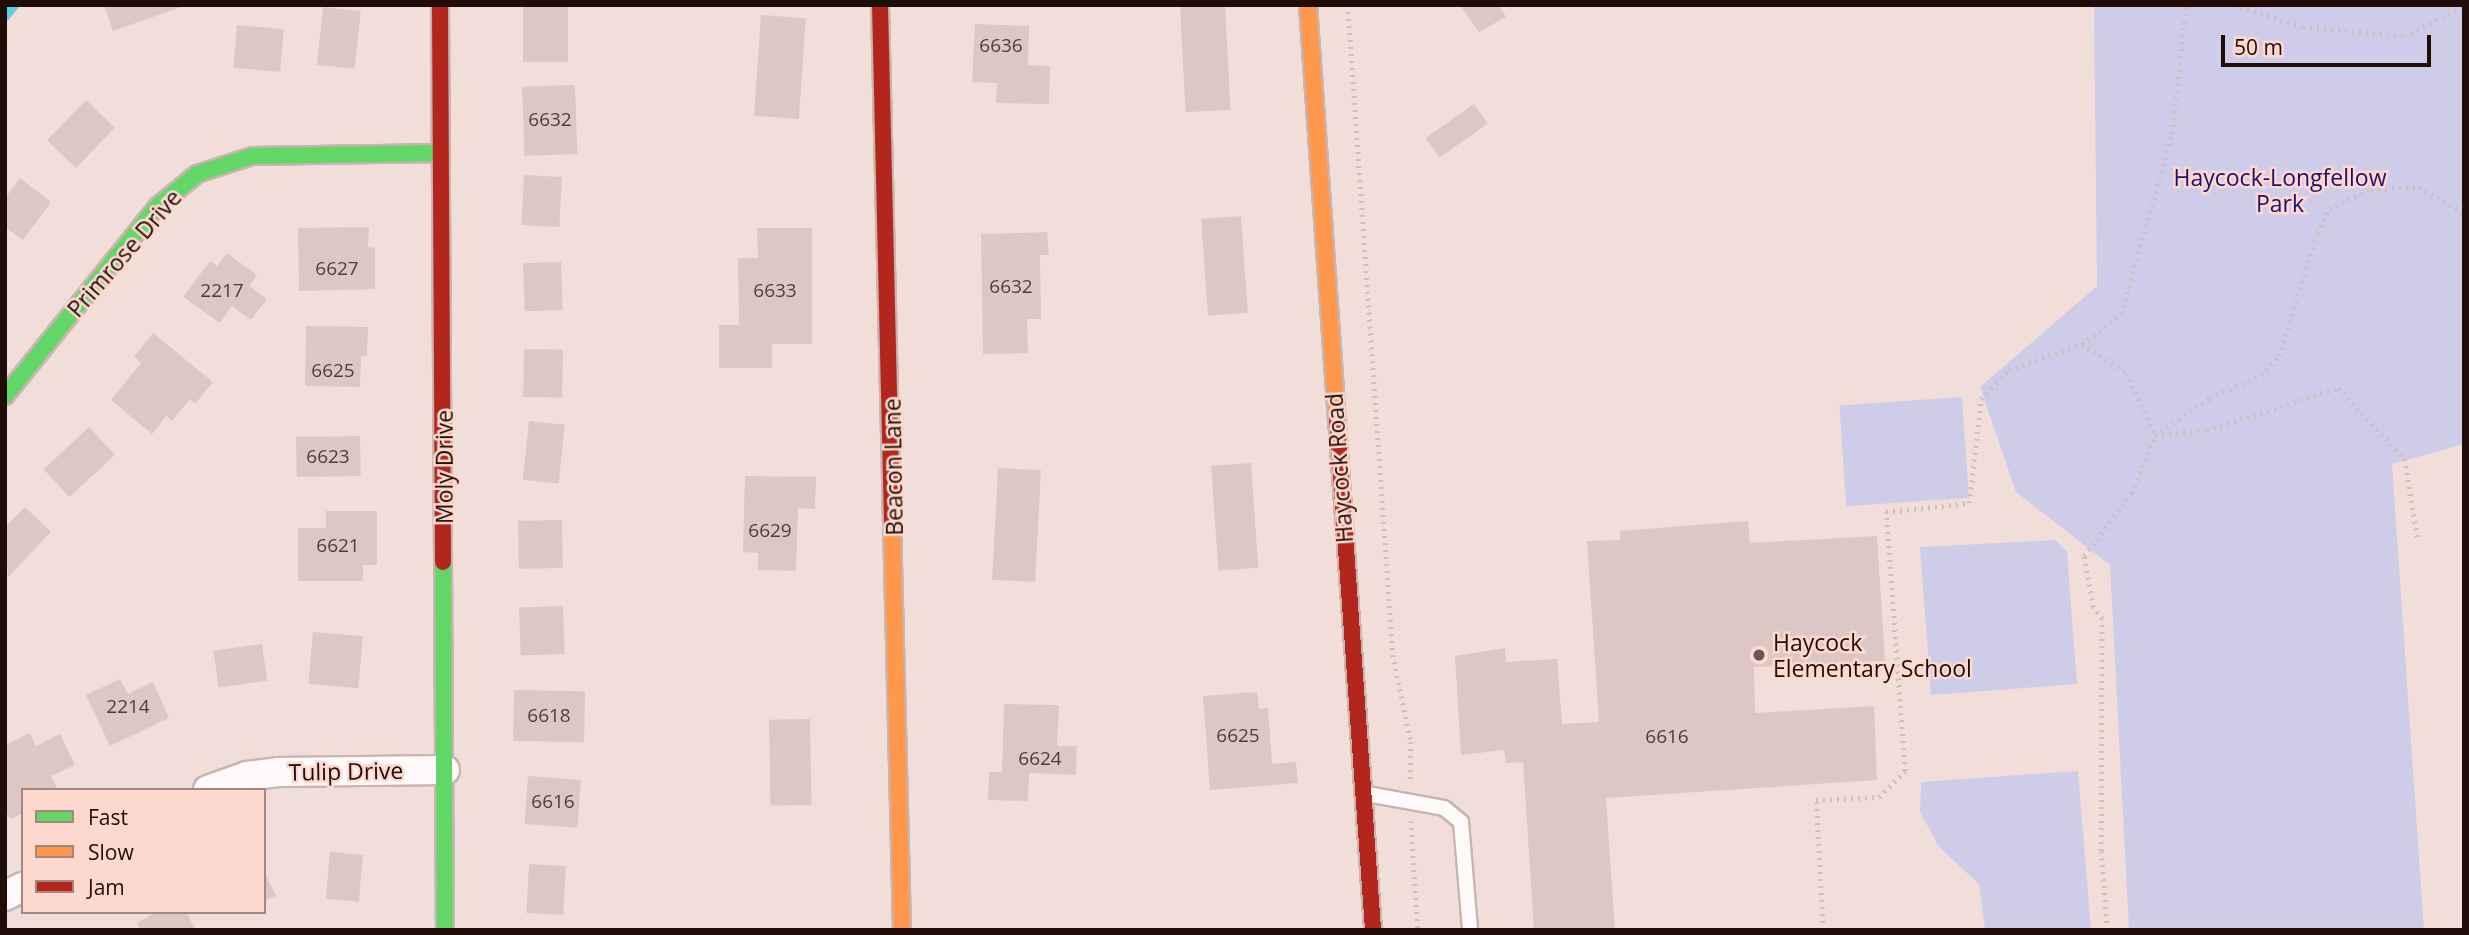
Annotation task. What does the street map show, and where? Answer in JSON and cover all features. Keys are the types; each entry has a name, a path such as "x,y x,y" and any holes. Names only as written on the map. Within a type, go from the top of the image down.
{"street":[{"name":"Moly Drive","path":"440,5 445,930"},
{"name":"Beacon Lane","path":"880,5 902,930"},
{"name":"Haycock Road","path":"1308,5 1373,930"},
{"name":"Primrose Drive","path":"5,396 158,206 197,174 252,156 441,153"},
{"name":"Tulip Drive","path":"214,788 247,776 278,772 445,771"},
{"path":"5,896 21,888"}],"lane":[{"path":"1364,794 1444,808 1461,822 1471,930"}],"path":[{"path":"1348,5 1392,655 1411,742 1411,803 1418,930"},
{"path":"1824,930 1816,800 1879,797 1905,771 1886,512 1969,503 1981,399 2009,370 2082,344 2121,314 2149,226 2172,134 2186,5"},
{"path":"2234,5 2303,27 2404,36 2464,6"},
{"path":"2107,930 2101,851 2102,619 2093,607 2084,556 2132,493 2155,435 2210,398 2261,375 2279,356 2317,233 2329,209 2371,190 2418,187 2464,213"},
{"path":"2082,344 2127,373 2155,435"},
{"path":"2155,435 2207,430 2338,388 2405,459 2418,541"}],"green space":[{"name":"Haycock-Longfellow Park","path":"2094,5 2464,5 2464,444 2392,464 2424,930 2129,930 2110,565 2016,492 1980,387 2097,286"},
{"path":"1962,397 1969,498 1846,506 1839,406"},
{"path":"2056,540 2067,552 2077,684 1931,695 1920,547"},
{"path":"2078,771 2091,930 1985,930 1979,884 1939,847 1920,812 1921,782"}],"building":[{"path":"104,5 184,5 184,6 113,31"},
{"path":"523,5 568,5 568,62 523,62"},
{"path":"1225,5 1230,110 1186,112 1180,7"},
{"path":"1460,5 1499,5 1506,17 1479,32"},
{"path":"323,7 361,11 355,69 317,65"},
{"path":"761,15 806,18 799,119 754,116"},
{"path":"975,24 1029,26 1028,65 1050,66 1049,104 996,103 997,83 972,82"},
{"path":"237,25 284,29 280,72 233,68"},
{"path":"575,85 577,154 524,156 522,87"},
{"path":"86,100 115,128 76,168 47,140"},
{"path":"1474,104 1488,124 1439,158 1426,138"},
{"path":"524,175 562,177 559,227 521,225"},
{"path":"20,178 51,202 23,240 5,227 5,198"},
{"path":"1241,216 1248,313 1208,316 1201,219"},
{"path":"369,227 368,247 375,248 375,289 299,291 298,228"},
{"path":"757,228 812,228 812,344 772,344 772,368 719,368 719,325 739,325 738,258 758,258"},
{"path":"1047,232 1049,255 1040,255 1041,319 1027,319 1028,353 983,354 981,234"},
{"path":"227,253 257,275 249,286 267,299 251,320 232,306 220,323 183,297 210,261 217,266"},
{"path":"561,262 563,310 525,311 523,263"},
{"path":"306,326 368,327 367,356 361,356 360,387 305,386"},
{"path":"153,333 213,382 195,404 190,399 172,421 166,416 152,434 111,400 141,363 134,357"},
{"path":"524,349 563,350 562,398 523,397"},
{"path":"529,421 565,425 559,483 523,480"},
{"path":"89,427 115,455 70,497 44,469"},
{"path":"360,436 361,476 297,477 296,437"},
{"path":"1251,463 1258,568 1218,571 1211,466"},
{"path":"998,468 1041,470 1035,582 992,580"},
{"path":"745,476 816,477 815,509 798,508 796,571 758,570 758,553 743,552"},
{"path":"25,507 51,532 8,577 5,527"},
{"path":"326,511 377,511 377,565 363,565 363,581 298,581 298,528 326,528"},
{"path":"562,520 563,568 519,569 518,521"},
{"path":"1748,521 1750,543 1877,536 1885,661 1754,667 1755,713 1874,706 1877,780 1606,798 1615,930 1534,930 1523,762 1506,763 1504,750 1461,755 1455,656 1505,648 1506,662 1557,659 1562,724 1599,722 1587,541 1620,540 1620,531"},
{"path":"563,606 565,654 521,656 519,608"},
{"path":"313,632 363,636 358,688 308,684"},
{"path":"262,644 267,681 219,687 213,651"},
{"path":"120,679 128,694 153,682 169,718 110,746 86,695"},
{"path":"514,690 585,691 584,742 513,741"},
{"path":"1257,692 1259,709 1268,708 1272,764 1296,762 1298,783 1210,790 1203,696"},
{"path":"1004,704 1059,705 1057,746 1077,746 1076,775 1029,773 1028,801 988,800 989,772 1002,772"},
{"path":"810,719 812,805 771,806 769,720"},
{"path":"30,733 36,746 60,734 75,765 51,776 57,788 21,788 21,814 10,819 5,809 5,745"},
{"path":"528,776 581,780 578,828 525,824"},
{"path":"330,852 363,855 359,902 326,899"},
{"path":"529,864 566,866 563,915 526,913"},
{"path":"266,875 276,896 266,900"},
{"path":"153,914 187,914 196,930 141,930 137,923"}],"waterway":[{"path":"5,16 14,5"}],"traffic: fast":[{"path":"5,396 158,206 197,174 252,156 441,153"},
{"path":"443,562 445,930"}],"traffic: slow":[{"path":"1308,5 1337,421"},
{"path":"892,521 902,930"}],"traffic: jam":[{"path":"440,5 443,562"},
{"path":"880,5 892,521"},
{"path":"1337,421 1373,930"}],"place":[{"name":"Haycock Elementary School","path":"1759,655"}]}
